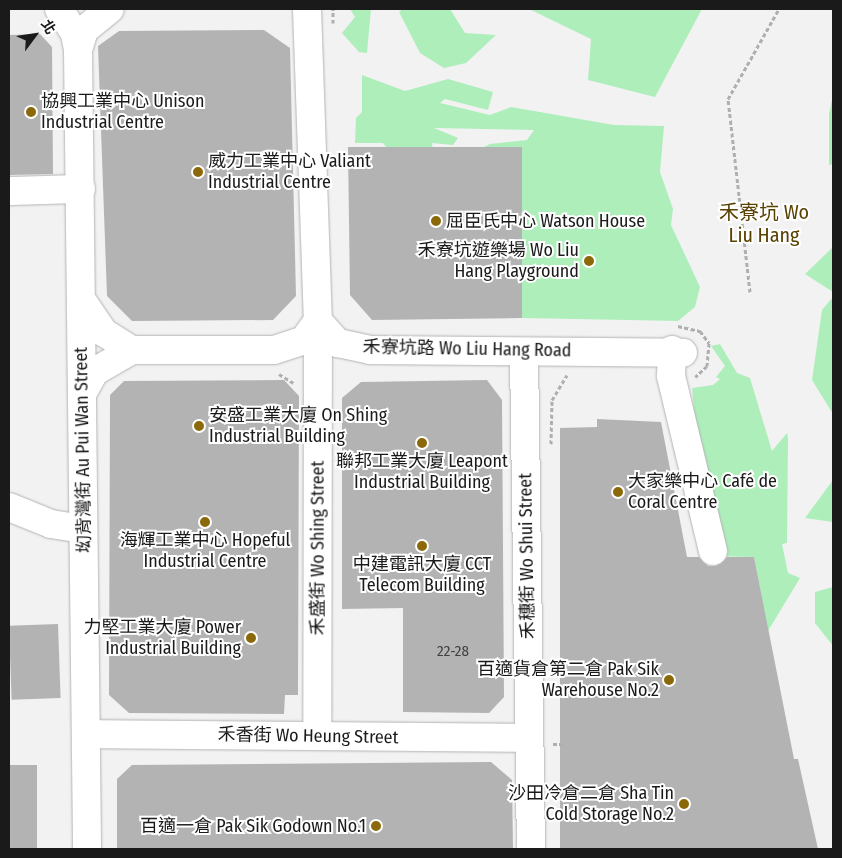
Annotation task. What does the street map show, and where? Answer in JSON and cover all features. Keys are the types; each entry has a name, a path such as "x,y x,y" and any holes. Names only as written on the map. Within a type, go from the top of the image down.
{"street":[{"path":"59,9 75,34 78,50"},
{"path":"78,50 84,30 110,9"},
{"name":"禾盛街 Wo Shing Street","path":"313,16 318,321 317,736"},
{"name":"㘭背灣街 Au Pui Wan Street","path":"78,50 87,849"},
{"path":"9,191 81,189"},
{"path":"81,299 103,332 132,350"},
{"path":"82,394 94,372 132,350 274,350 304,340 318,321"},
{"name":"禾寮坑路 Wo Liu Hang Road","path":"318,321 338,343 363,349 674,352"},
{"name":"禾穗街 Wo Shui Street","path":"524,352 545,742 531,849"},
{"path":"674,352 713,551"},
{"path":"9,507 51,524 83,529"},
{"name":"禾香街 Wo Heung Street","path":"86,734 317,736 545,742"}],"path":[{"path":"313,16 334,9"},
{"path":"750,292 728,99 779,9"},
{"path":"686,326 700,331 711,351 707,366 697,376 674,352 686,326"},
{"path":"272,373 284,375 299,391"},
{"path":"551,449 552,400 557,385 572,373"},
{"path":"545,742 565,744"}],"green space":[{"path":"350,9 371,9 367,53 359,52 342,33 355,17"},
{"path":"403,9 450,9 465,33 496,35 466,63 444,68 420,53 399,12"},
{"path":"529,9 702,9 655,97 588,80 591,39"},
{"name":"禾寮坑遊樂場 Wo Liu Hang Playground","path":"362,75 405,91 448,79 493,92 488,110 445,99 440,103 490,115 511,107 614,125 664,126 660,172 673,209 671,225 700,287 695,307 678,321 522,318 522,170 474,152 490,144 527,140 534,130 434,128 458,138 453,145 432,143 434,163 400,165 383,143 355,143 356,118 362,112"},
{"path":"833,95 833,164 829,165 829,114"},
{"path":"833,247 833,292 805,274"},
{"path":"833,297 833,414 812,380 822,310"},
{"path":"720,344 737,373 750,378 772,451 787,433 788,438 787,543 782,544 788,573 800,578 768,631 754,557 708,556 692,388 713,385 720,379 716,377 725,366 711,346"},
{"path":"833,480 833,522 805,518"},
{"path":"833,587 833,646 815,623 815,592"}],"building":[{"name":"威力工業中心 Valiant Industrial Centre","path":"264,30 290,48 296,296 273,320 132,321 107,296 98,46 119,31"},
{"name":"協興工業中心 Unison Industrial Centre","path":"40,34 52,47 53,174 9,175 9,35"},
{"name":"屈臣氏中心 Watson House","path":"348,147 522,147 522,318 372,320 350,295"},
{"path":"284,380 299,396 298,695 285,695 284,714 129,713 109,695 110,395 124,381"},
{"path":"487,380 502,400 504,697 489,713 403,712 403,608 342,609 342,398 361,382"},
{"path":"597,419 661,422 687,557 699,557 708,566 716,566 727,557 754,557 794,759 798,759 818,849 560,849 560,428 597,427"},
{"path":"58,624 61,698 12,700 9,626"},
{"path":"491,762 512,780 513,849 117,849 117,779 132,765"},
{"path":"9,765 37,765 37,849 9,849"}],"place":[{"name":"協興工業中心 Unison Industrial Centre","path":"31,112"},
{"name":"威力工業中心 Valiant Industrial Centre","path":"198,172"},
{"name":"屈臣氏中心 Watson House","path":"436,221"},
{"name":"禾寮坑遊樂場 Wo Liu Hang Playground","path":"589,261"},
{"name":"安盛工業大廈 On Shing Industrial Building","path":"199,426"},
{"name":"聯邦工業大廈 Leapont Industrial Building","path":"422,443"},
{"name":"大家樂中心 Café de Coral Centre","path":"618,492"},
{"name":"海輝工業中心 Hopeful Industrial Centre","path":"205,522"},
{"name":"中建電訊大廈 CCT Telecom Building","path":"422,546"},
{"name":"力堅工業大廈 Power Industrial Building","path":"251,638"},
{"name":"百適貨倉第二倉 Pak Sik Warehouse No.2","path":"669,680"},
{"name":"沙田冷倉二倉 Sha Tin Cold Storage No.2","path":"684,804"},
{"name":"百適一倉 Pak Sik Godown No.1","path":"376,826"}],"district":[{"name":"禾寮坑 Wo Liu Hang","path":"764,224"}]}
